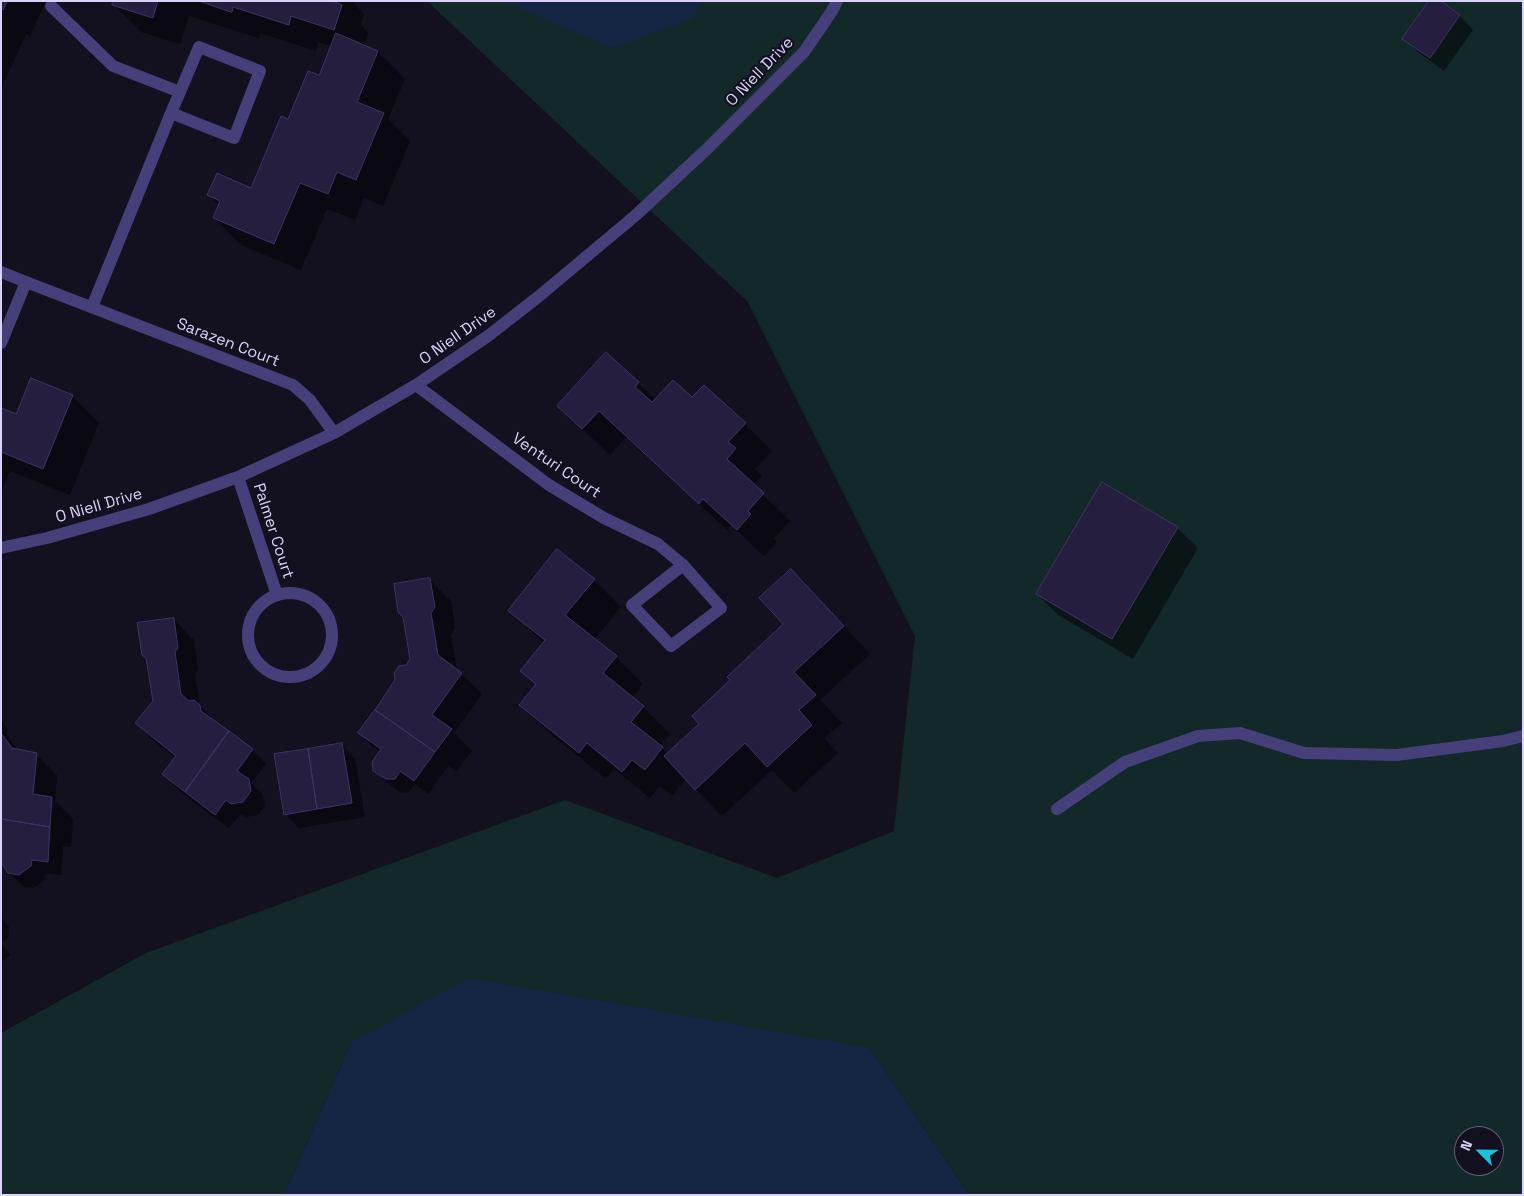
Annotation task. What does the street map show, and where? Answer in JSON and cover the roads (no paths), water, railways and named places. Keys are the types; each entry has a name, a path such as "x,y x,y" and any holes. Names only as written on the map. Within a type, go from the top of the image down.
{"street":[{"name":"O Niell Drive","path":"1,548 47,538 149,510 238,477 334,432 416,385 488,336 538,297 650,202 707,149 804,52 832,11 836,1"},
{"path":"51,6 112,66 180,92"},
{"path":"92,307 198,46 260,71 234,138 171,113"},
{"name":"Sarazen Court","path":"1,272 294,386 310,400 334,432"},
{"path":"1,343 26,282"},
{"name":"Venturi Court","path":"416,385 549,485 604,518 658,544 683,565 721,608 671,646 632,605 683,565"},
{"name":"Palmer Court","path":"238,477 277,595"},
{"name":"Palmer Court","path":"294,593 308,596 328,616 332,629 330,650 323,662 313,672 292,678 272,674 260,666 251,654 247,641 250,620 262,603 277,595 294,593"},
{"path":"1057,809 1126,762 1198,736 1240,733 1304,753 1397,755 1503,741 1523,736"}],"water":[{"path":"503,1 701,1 693,18 613,48"},
{"path":"469,978 870,1048 969,1195 284,1195 351,1043"}]}
